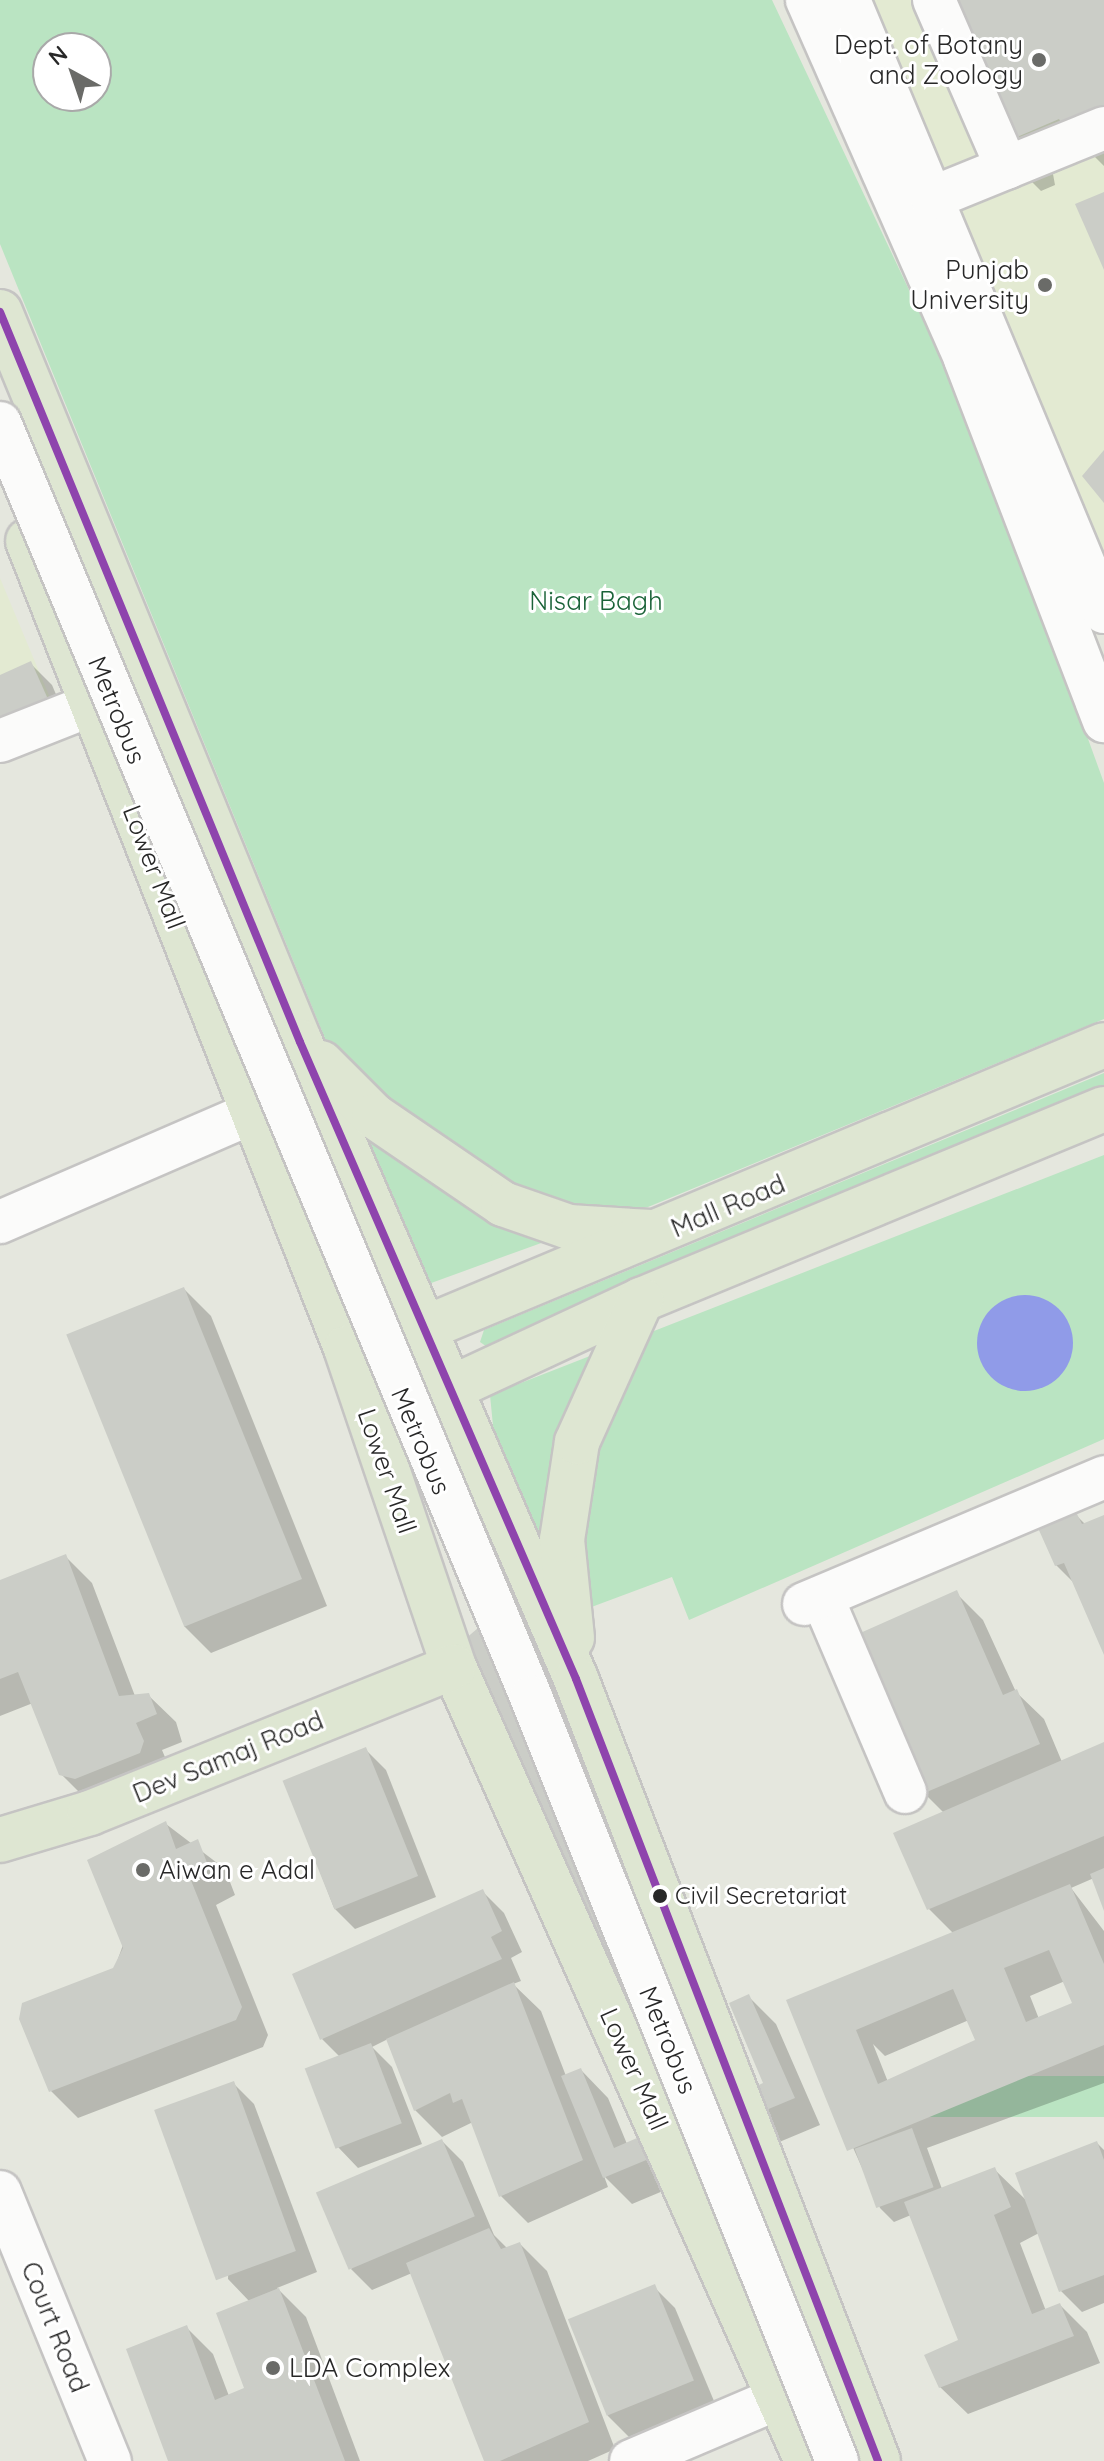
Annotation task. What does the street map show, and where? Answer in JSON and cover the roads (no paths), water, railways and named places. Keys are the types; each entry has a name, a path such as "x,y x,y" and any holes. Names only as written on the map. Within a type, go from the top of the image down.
{"main road":[{"path":"0,312 300,1042 429,1328 576,1679 878,2461"},
{"name":"Lower Mall","path":"0,467 249,1114 349,1359 454,1667 807,2461"},
{"path":"300,1042 374,1116 503,1204 569,1227 665,1233"},
{"name":"Mall Road","path":"349,1359 665,1233 1104,1045"},
{"name":"Mall Road","path":"371,1425 641,1300 1104,1109"},
{"path":"576,1679 562,1540 577,1442 641,1300"},
{"name":"Dev Samaj Road","path":"0,1840 90,1813 454,1667"}],"street":[{"path":"807,0 965,359 1104,721"},
{"path":"849,0 1104,612"},
{"path":"934,0 1007,168"},
{"path":"932,198 1104,128"},
{"name":"Metrobus","path":"0,423 531,1697 837,2461"},
{"path":"0,741 91,705"},
{"path":"0,1222 249,1114"},
{"path":"905,1792 813,1601 1104,1477"},
{"name":"Court Road","path":"0,2192 110,2461"},
{"path":"631,2461 781,2397"}],"water":[{"path":"1025,1295 1043,1299 1059,1309 1069,1325 1073,1343 1069,1361 1059,1377 1043,1387 1025,1391 1007,1387 991,1377 981,1361 977,1343 981,1325 991,1309 1007,1299"}],"place":[{"name":"Dept. of Botany and Zoology","path":"1039,60"},
{"name":"Punjab University","path":"1045,285"},
{"name":"Aiwan e Adal","path":"143,1870"},
{"name":"Civil Secretariat","path":"660,1896"},
{"name":"LDA Complex","path":"273,2368"}],"park label":[{"name":"Nisar Bagh","path":"596,601"}]}
